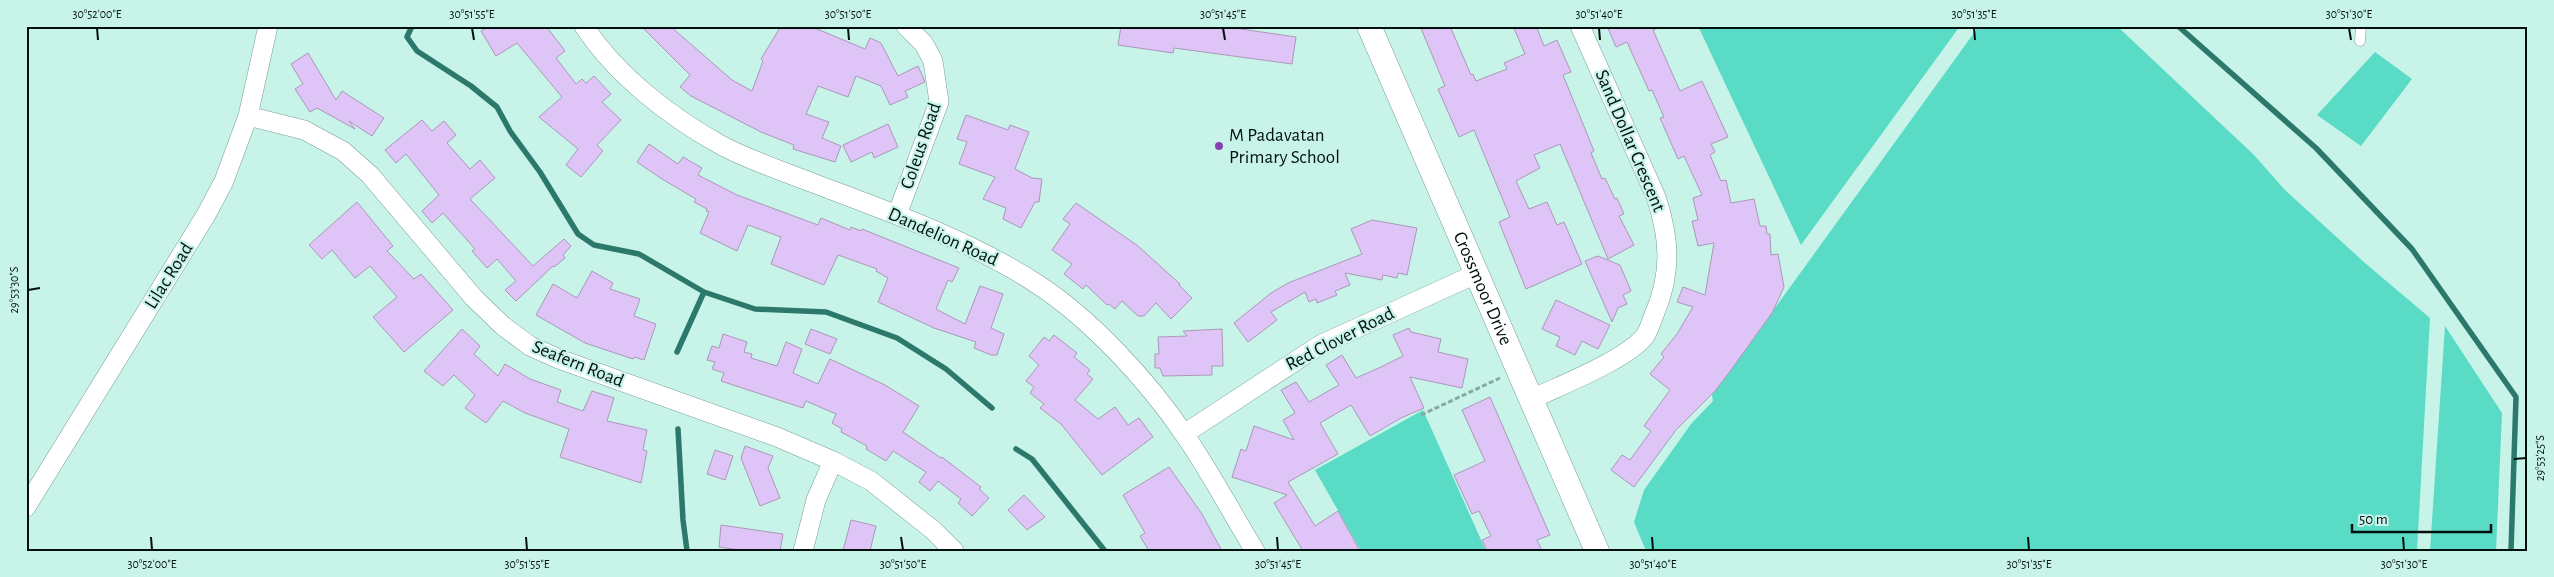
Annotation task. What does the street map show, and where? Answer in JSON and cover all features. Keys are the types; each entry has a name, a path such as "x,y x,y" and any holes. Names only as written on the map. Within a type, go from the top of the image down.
{"street":[{"name":"Lilac Road","path":"26,508 206,216 224,181 248,116 268,26"},
{"name":"Dandelion Road","path":"584,26 594,42 642,90 720,144 970,245 1040,285 1090,327 1123,359 1184,434 1255,551"},
{"name":"Crossmoor Drive","path":"1369,26 1478,273 1597,551"},
{"name":"Sand Dollar Crescent","path":"1532,399 1608,362 1634,346 1646,335 1659,303 1668,267 1665,224 1656,197 1580,26"},
{"name":"Coleus Road","path":"897,215 939,102 933,61 924,44 908,27"},
{"name":"Seafern Road","path":"248,116 304,130 343,152 370,175 474,298 503,326 530,346 559,359 777,437 833,461 871,480 954,551"},
{"name":"Red Clover Road","path":"1184,434 1320,345 1478,273"},
{"path":"803,551 816,500 833,461"}],"lane":[{"path":"2360,41 2361,26"}],"path":[{"path":"1421,415 1519,369"}],"green space":[{"path":"1698,26 1960,26 1801,245"},
{"path":"1979,26 2117,26 2254,155 2285,190 2365,263 2430,318 2417,551 1646,551 1634,522 1644,490 1691,424 1713,401 1712,395"},
{"path":"2375,52 2412,79 2361,146 2317,115"},
{"path":"2445,326 2502,413 2496,551 2430,551"},
{"path":"1423,410 1486,551 1361,551 1315,470"}],"building":[{"path":"490,26 546,26 565,51 556,58 576,84 582,79 586,83 594,76 611,94 602,102 621,120 597,145 603,151 581,177 566,165 578,149 539,117 562,97 517,43 496,56 481,31"},
{"path":"641,26 670,26 732,80 752,91 763,61 761,59 781,26 810,26 865,49 870,38 881,43 898,76 918,66 925,82 905,91 908,97 890,105 881,86 856,76 848,97 818,86 806,114 829,122 822,138 841,146 835,162 793,149 794,145 761,132 691,96 680,87 690,75"},
{"path":"1121,26 1220,26 1296,37 1292,64 1174,48 1173,53 1118,45"},
{"path":"1420,26 1450,26 1471,75 1473,74 1476,81 1507,69 1504,63 1525,54 1513,26 1536,26 1544,46 1557,40 1571,72 1563,75 1594,151 1591,153 1602,179 1605,178 1615,199 1617,198 1624,214 1619,216 1634,245 1608,259 1560,144 1534,155 1540,168 1516,181 1529,209 1547,202 1557,225 1564,222 1582,264 1526,289 1499,222 1510,217 1474,130 1459,137 1438,89 1445,86"},
{"path":"1607,26 1663,26 1653,30 1680,91 1702,81 1728,137 1711,144 1715,152 1710,155 1721,181 1726,180 1731,203 1754,199 1760,226 1766,226 1767,234 1770,234 1771,255 1778,254 1784,287 1772,313 1731,370 1715,391 1676,430 1634,487 1611,470 1622,455 1630,460 1651,431 1644,426 1670,390 1650,374 1664,357 1661,354 1677,334 1693,307 1677,302 1683,287 1705,295 1714,243 1698,246 1692,221 1698,220 1693,198 1702,195 1684,156 1678,159 1660,118 1664,117 1652,90 1649,91 1627,42 1616,47"},
{"path":"308,53 336,100 342,91 384,118 372,136 349,121 355,129 317,108 310,112 295,89 303,84 291,64"},
{"path":"966,115 1008,130 1010,125 1029,132 1015,169 1032,178 1042,179 1039,202 1035,202 1021,228 1003,219 1006,208 983,199 995,177 959,164 967,142 957,139"},
{"path":"422,120 432,131 444,121 456,135 447,143 470,169 480,160 495,178 470,199 533,266 564,239 571,246 563,255 565,258 553,266 516,301 505,290 516,281 497,259 487,268 472,251 475,249 443,213 432,223 422,211 439,195 406,154 396,163 385,150"},
{"path":"888,124 898,147 874,158 872,152 851,162 843,145"},
{"path":"649,144 678,164 683,157 702,168 698,175 737,195 818,225 821,218 850,230 851,227 861,231 862,229 959,268 952,282 948,280 936,309 965,324 980,286 1003,294 991,328 1004,334 997,355 991,355 974,348 976,342 934,328 878,302 888,278 876,271 877,269 838,255 824,285 771,264 781,237 748,225 737,251 700,233 709,212 706,211 707,209 694,202 696,199 637,162"},
{"path":"357,202 393,246 387,251 414,279 421,274 453,310 404,352 373,317 397,297 370,266 355,278 332,250 322,259 309,245"},
{"path":"1076,203 1138,246 1180,284 1192,298 1171,319 1156,303 1144,316 1138,316 1122,301 1115,309 1109,304 1107,305 1086,285 1083,289 1064,274 1072,264 1052,250 1070,224 1063,219"},
{"path":"1372,220 1417,228 1407,275 1398,273 1397,278 1383,275 1382,280 1345,273 1350,285 1335,291 1337,295 1317,303 1316,299 1309,302 1305,292 1271,312 1277,320 1248,342 1234,323 1271,293 1288,283 1362,254 1351,229"},
{"path":"1598,256 1620,265 1631,291 1623,295 1627,304 1618,308 1612,322 1585,261"},
{"path":"592,271 613,283 610,289 640,299 634,316 656,324 644,360 634,357 633,359 585,343 536,315 553,284 577,298"},
{"path":"1556,300 1610,325 1598,349 1582,341 1575,355 1556,346 1560,337 1542,329"},
{"path":"1409,328 1411,332 1441,339 1438,352 1468,359 1462,388 1410,377 1424,408 1401,418 1370,436 1351,405 1320,423 1338,454 1288,482 1315,526 1338,511 1360,551 1303,551 1274,503 1287,495 1232,477 1241,449 1246,451 1254,426 1294,440 1283,420 1295,413 1281,390 1296,382 1309,402 1339,385 1326,365 1342,355 1356,378 1381,367 1403,356 1393,335"},
{"path":"462,329 480,346 474,354 498,376 505,364 530,379 561,390 557,402 583,411 592,391 614,398 607,421 647,430 643,450 647,451 641,483 560,457 569,429 525,413 503,401 486,423 465,408 475,395 454,375 443,386 424,371"},
{"path":"811,329 837,339 830,354 805,344"},
{"path":"1222,329 1223,366 1212,366 1212,375 1163,376 1160,368 1155,368 1155,354 1159,354 1158,337 1187,336 1183,331"},
{"path":"723,334 747,342 744,352 752,354 751,358 777,366 786,342 802,349 793,373 818,384 830,359 885,385 919,406 903,432 942,457 981,487 979,489 989,498 972,516 958,503 961,499 938,481 930,491 919,482 926,472 893,451 886,461 866,449 867,446 841,432 842,429 832,423 836,414 806,401 803,408 721,381 724,373 712,369 715,362 707,360 712,346 719,348"},
{"path":"1054,335 1077,353 1074,357 1090,370 1087,374 1093,379 1075,400 1098,419 1115,407 1128,425 1139,418 1153,437 1102,475 1061,424 1040,408 1044,404 1030,393 1034,387 1026,381 1039,365 1029,356 1044,337 1049,341"},
{"path":"1490,397 1550,535 1537,540 1542,551 1487,551 1482,540 1491,536 1479,511 1472,514 1454,475 1485,461 1462,410"},
{"path":"745,446 773,456 768,468 780,498 760,506 741,458"},
{"path":"715,450 733,456 725,480 707,474"},
{"path":"1169,467 1202,514 1222,551 1149,551 1140,536 1145,533 1123,495"},
{"path":"1024,495 1045,517 1027,530 1008,510"},
{"path":"851,520 876,526 870,551 843,551"},
{"path":"721,525 783,534 780,551 747,551 719,547"}],"waterway":[{"path":"412,26 407,37 417,51 471,86 497,107 510,131 540,172 578,234 594,245 639,254 704,292 755,309 826,312 897,338 946,369 992,408"},
{"path":"2178,26 2316,148 2412,249 2516,397 2511,551"},
{"path":"677,352 704,292"},
{"path":"678,429 683,520 687,551"},
{"path":"1016,449 1032,459 1105,551"}],"place":[{"name":"M Padavatan Primary School","path":"1219,146"}]}
